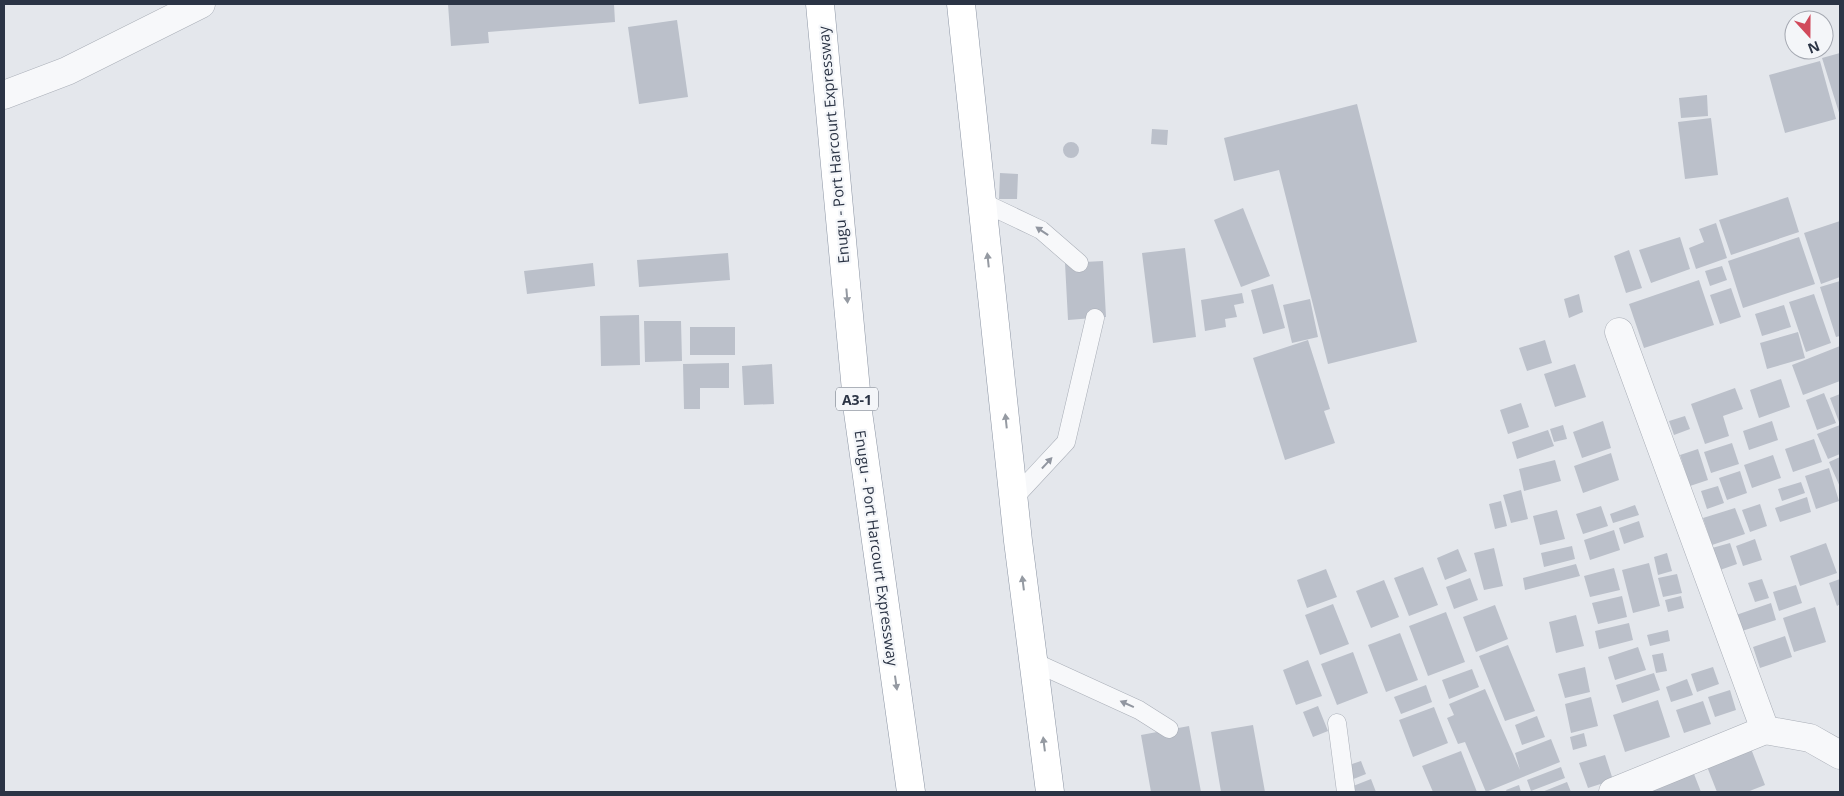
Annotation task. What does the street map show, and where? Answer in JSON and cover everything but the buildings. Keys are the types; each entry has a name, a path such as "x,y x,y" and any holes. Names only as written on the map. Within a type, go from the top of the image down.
{"highway":[{"name":"Enugu - Port Harcourt Expressway","path":"820,4 858,412 911,792"},
{"path":"961,4 1014,498 1050,792"}],"street":[{"path":"4,95 67,71 201,4"},
{"path":"1619,332 1765,730"},
{"path":"1613,792 1765,730 1810,738 1840,755"}],"lane":[{"path":"982,202 1041,230 1079,263"},
{"path":"1014,498 1066,442 1095,318"},
{"path":"1034,662 1139,710 1168,729"},
{"path":"1337,722 1346,792"}]}
